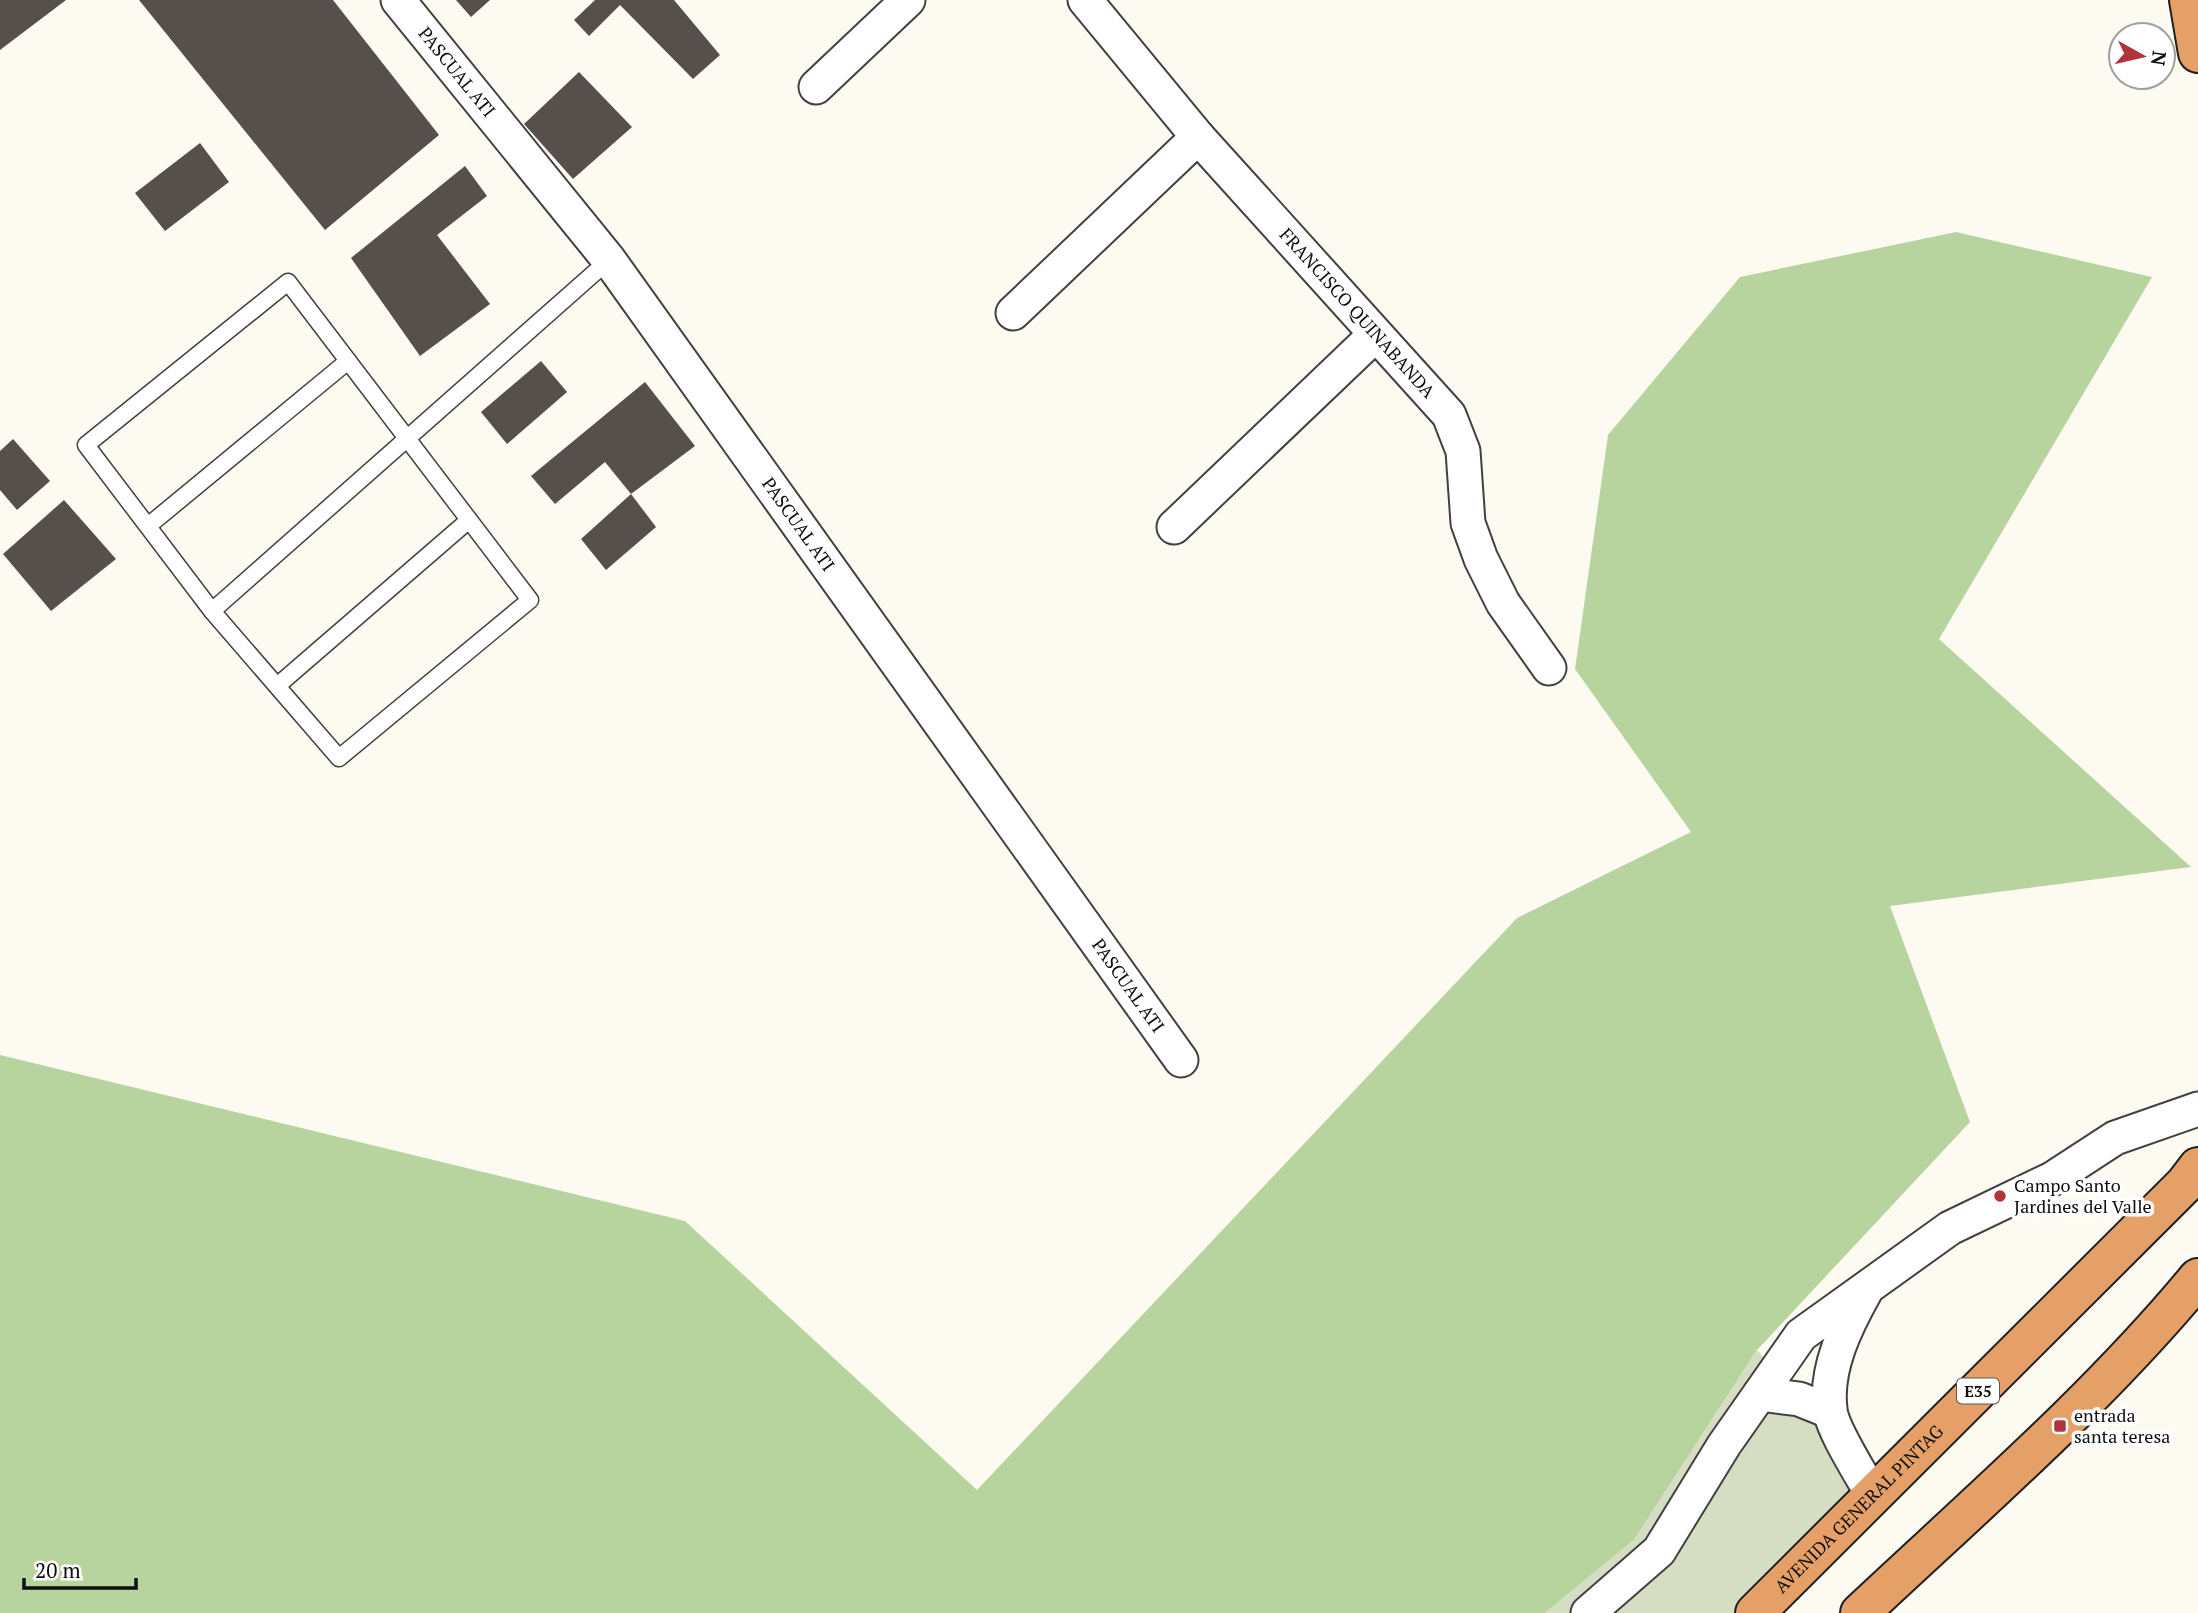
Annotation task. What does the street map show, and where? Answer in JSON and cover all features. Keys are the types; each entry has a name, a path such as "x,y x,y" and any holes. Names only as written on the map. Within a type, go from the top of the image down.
{"highway":[{"path":"2189,0 2198,53"},
{"name":"AVENIDA GENERAL PINTAG","path":"1755,1613 2175,1194 2198,1167"},
{"path":"1860,1613 2060,1426 2171,1311 2198,1278"}],"street":[{"name":"PASCUAL ATI","path":"399,0 609,260 1181,1060"},
{"path":"816,88 908,0"},
{"name":"FRANCISCO QUINABANDA","path":"1086,0 1198,137 1449,415 1463,451 1468,523 1481,559 1503,603 1549,668"},
{"path":"1013,313 1198,137"},
{"path":"1174,527 1376,335"},
{"path":"1588,1613 1659,1551 1724,1445 1801,1335 1950,1228 2052,1179 2115,1138 2198,1109"},
{"path":"1869,1286 1844,1331 1832,1377 1829,1411 1873,1496"},
{"path":"1760,1394 1799,1399 1829,1411"}],"lane":[{"path":"212,611 609,260"},
{"path":"288,282 408,440 530,600 339,758 212,611 86,445 288,282"},
{"path":"148,526 348,361"},
{"path":"277,686 468,520"}],"green space":[{"path":"1956,232 2152,277 1939,639 2191,867 1890,906 1970,1122 1757,1350 1634,1540 1545,1613 0,1613 0,1055 685,1221 977,1490 1517,918 1691,832 1575,669 1608,435 1740,277"},
{"path":"1757,1350 1870,1472 1733,1613 1545,1613 1634,1540"}],"building":[{"path":"0,0 66,0 0,50"},
{"path":"139,0 333,0 439,135 325,230"},
{"path":"456,0 490,0 471,17"},
{"path":"595,0 674,0 720,55 693,79 620,5 589,36 574,20"},
{"path":"579,72 632,127 573,179 524,124"},
{"path":"200,143 229,182 165,231 135,193"},
{"path":"465,166 487,196 437,235 490,304 420,356 351,258"},
{"path":"541,361 567,392 507,444 481,412"},
{"path":"645,382 695,446 631,494 605,462 555,504 531,476"},
{"path":"13,439 50,481 17,510 0,490 0,451"},
{"path":"631,494 656,527 606,570 581,539"},
{"path":"64,500 116,559 51,611 3,554"}],"place":[{"name":"Campo Santo Jardines del Valle","path":"2000,1196"},
{"name":"entrada santa teresa","path":"2060,1426"}]}
